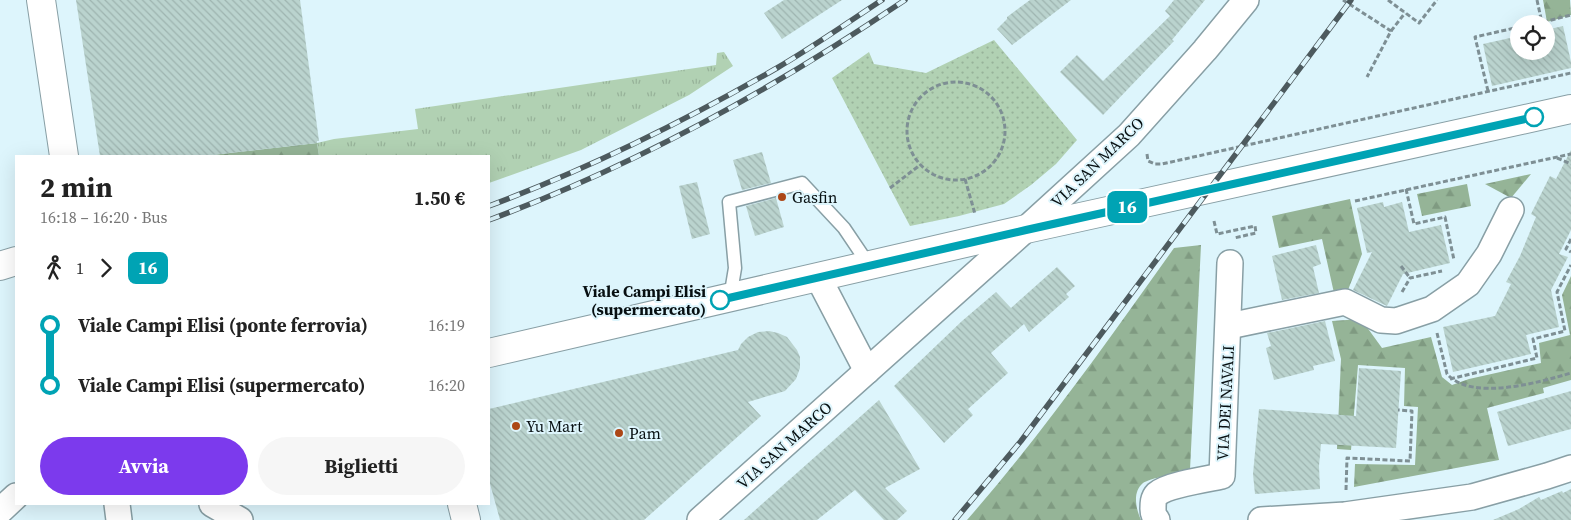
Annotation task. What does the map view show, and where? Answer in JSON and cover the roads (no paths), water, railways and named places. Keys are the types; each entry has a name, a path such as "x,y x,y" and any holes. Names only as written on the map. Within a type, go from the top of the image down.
{"main road":[{"path":"41,0 64,155"},
{"path":"492,355 818,277 1571,109"},
{"path":"0,266 15,261"},
{"path":"462,505 466,520"}],"street":[{"name":"VIA SAN MARCO","path":"700,520 1026,230 1129,135 1205,50 1246,0"},
{"path":"1229,326 1345,302 1381,320 1396,321 1432,309 1468,284 1489,254 1511,210"},
{"name":"VIA DEI NAVALI","path":"1157,520 1154,515 1153,501 1155,496 1162,490 1222,476 1230,263"},
{"path":"818,277 867,371"},
{"path":"1261,520 1345,516 1472,497 1571,468"},
{"path":"0,511 15,497"},
{"path":"116,505 119,520"},
{"path":"214,505 240,520"}],"lane":[{"path":"730,298 735,268 729,202 802,183 844,228 869,266"}],"railway":[{"path":"490,206 599,160 707,107 790,60 882,0"},
{"path":"490,220 598,175 704,122 806,64 905,0"},
{"path":"955,520 1021,441 1351,0"}],"place":[{"name":"Gasfin","path":"782,197"},
{"name":"Viale Campi Elisi (supermercato)","path":"720,300"},
{"name":"Yu Mart","path":"516,426"},
{"name":"Pam","path":"619,433"}]}
